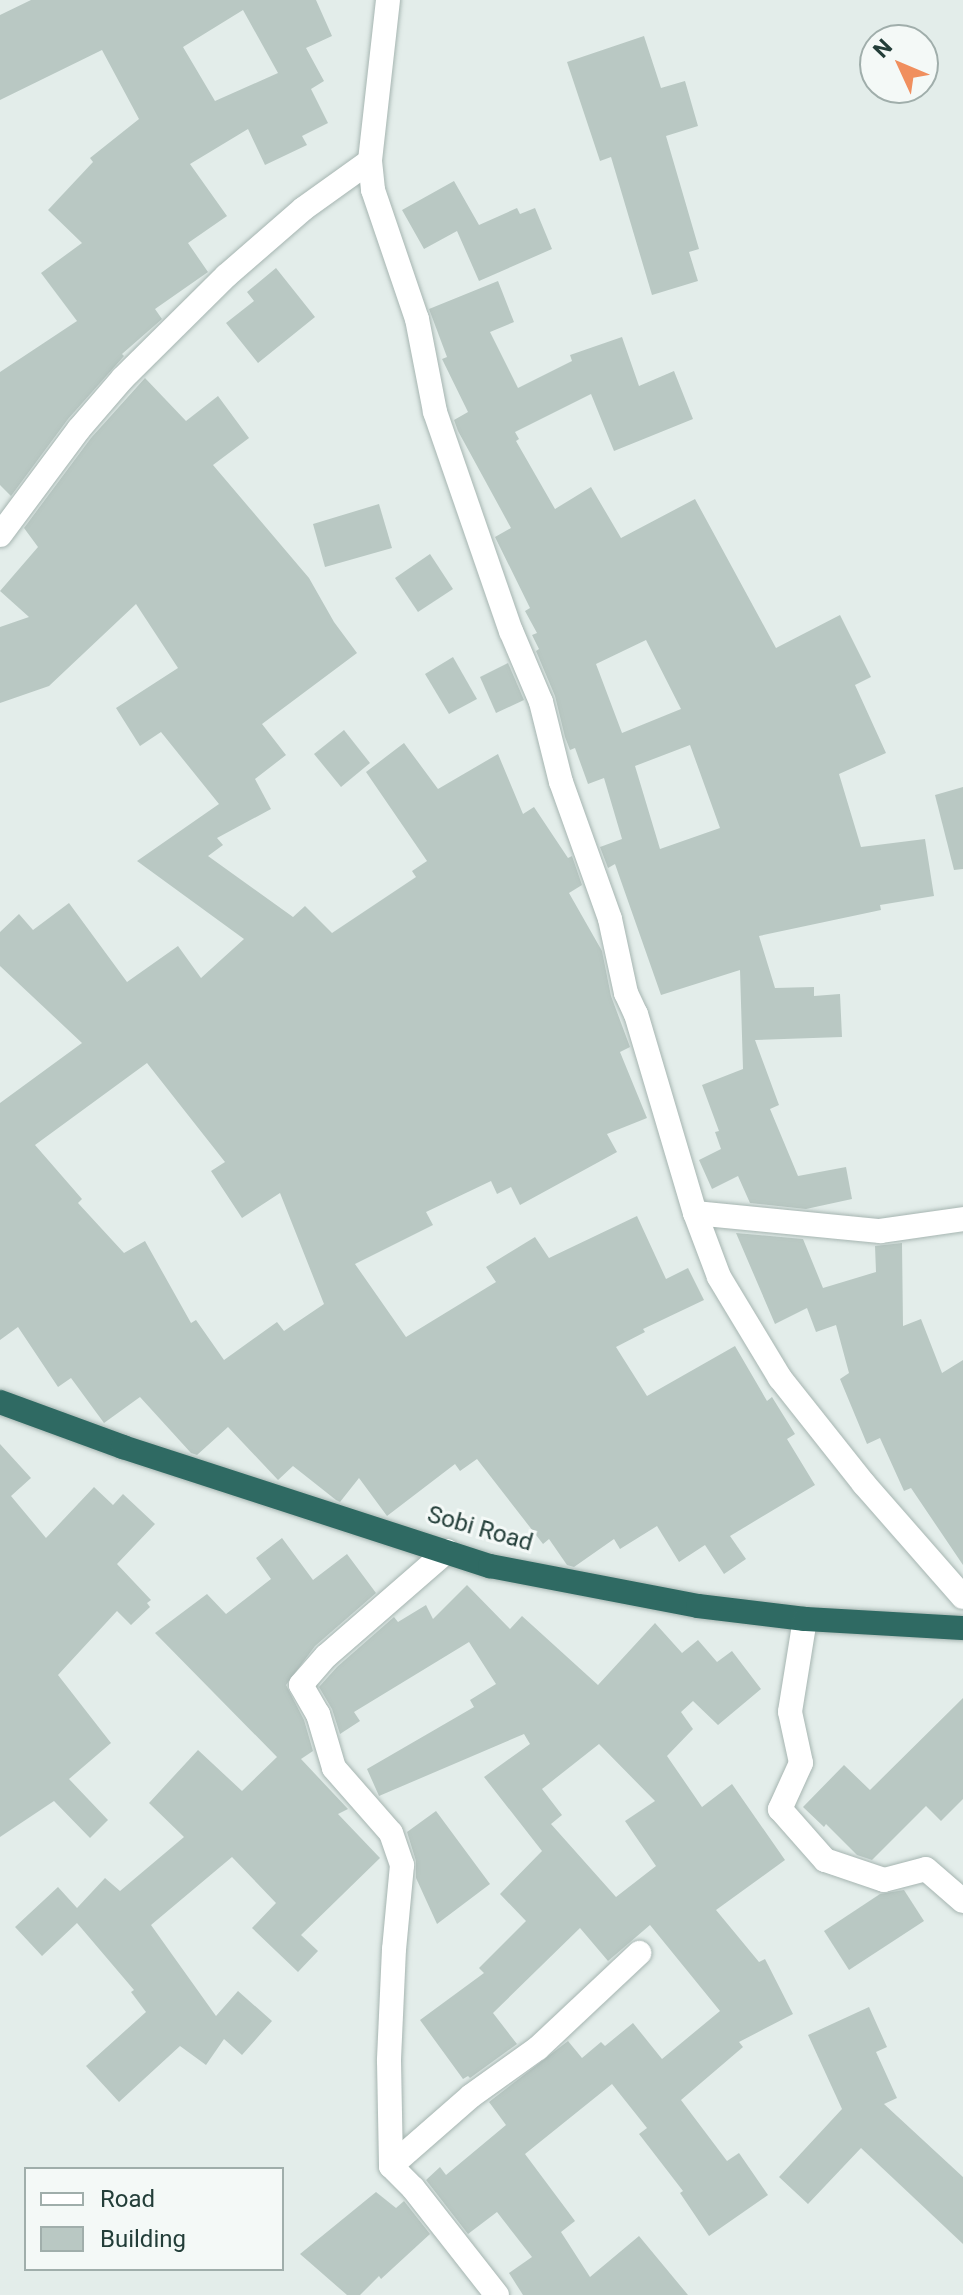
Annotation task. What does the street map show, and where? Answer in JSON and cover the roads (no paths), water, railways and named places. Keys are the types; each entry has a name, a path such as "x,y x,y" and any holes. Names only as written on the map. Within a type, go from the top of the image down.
{"highway":[{"name":"Sobi Road","path":"0,1402 123,1447 490,1566 698,1606 805,1619 963,1628"}],"street":[{"path":"388,0 370,161 373,190 417,319 435,412 511,631 541,702 561,782 610,919 626,993 636,1014 695,1213 719,1277 780,1378 864,1484 963,1597"},
{"path":"0,535 79,429 123,378 226,276 303,209 370,161"},
{"path":"695,1213 880,1231 963,1219"},
{"path":"447,1551 326,1656 301,1685 318,1714 334,1768 391,1833 402,1865 394,1949 389,2061 391,2166 413,2188 497,2295"},
{"path":"805,1619 790,1712 801,1763 780,1809 825,1860 884,1880 926,1869 963,1901"},
{"path":"391,2166 471,2096 538,2048 639,1953"}]}
